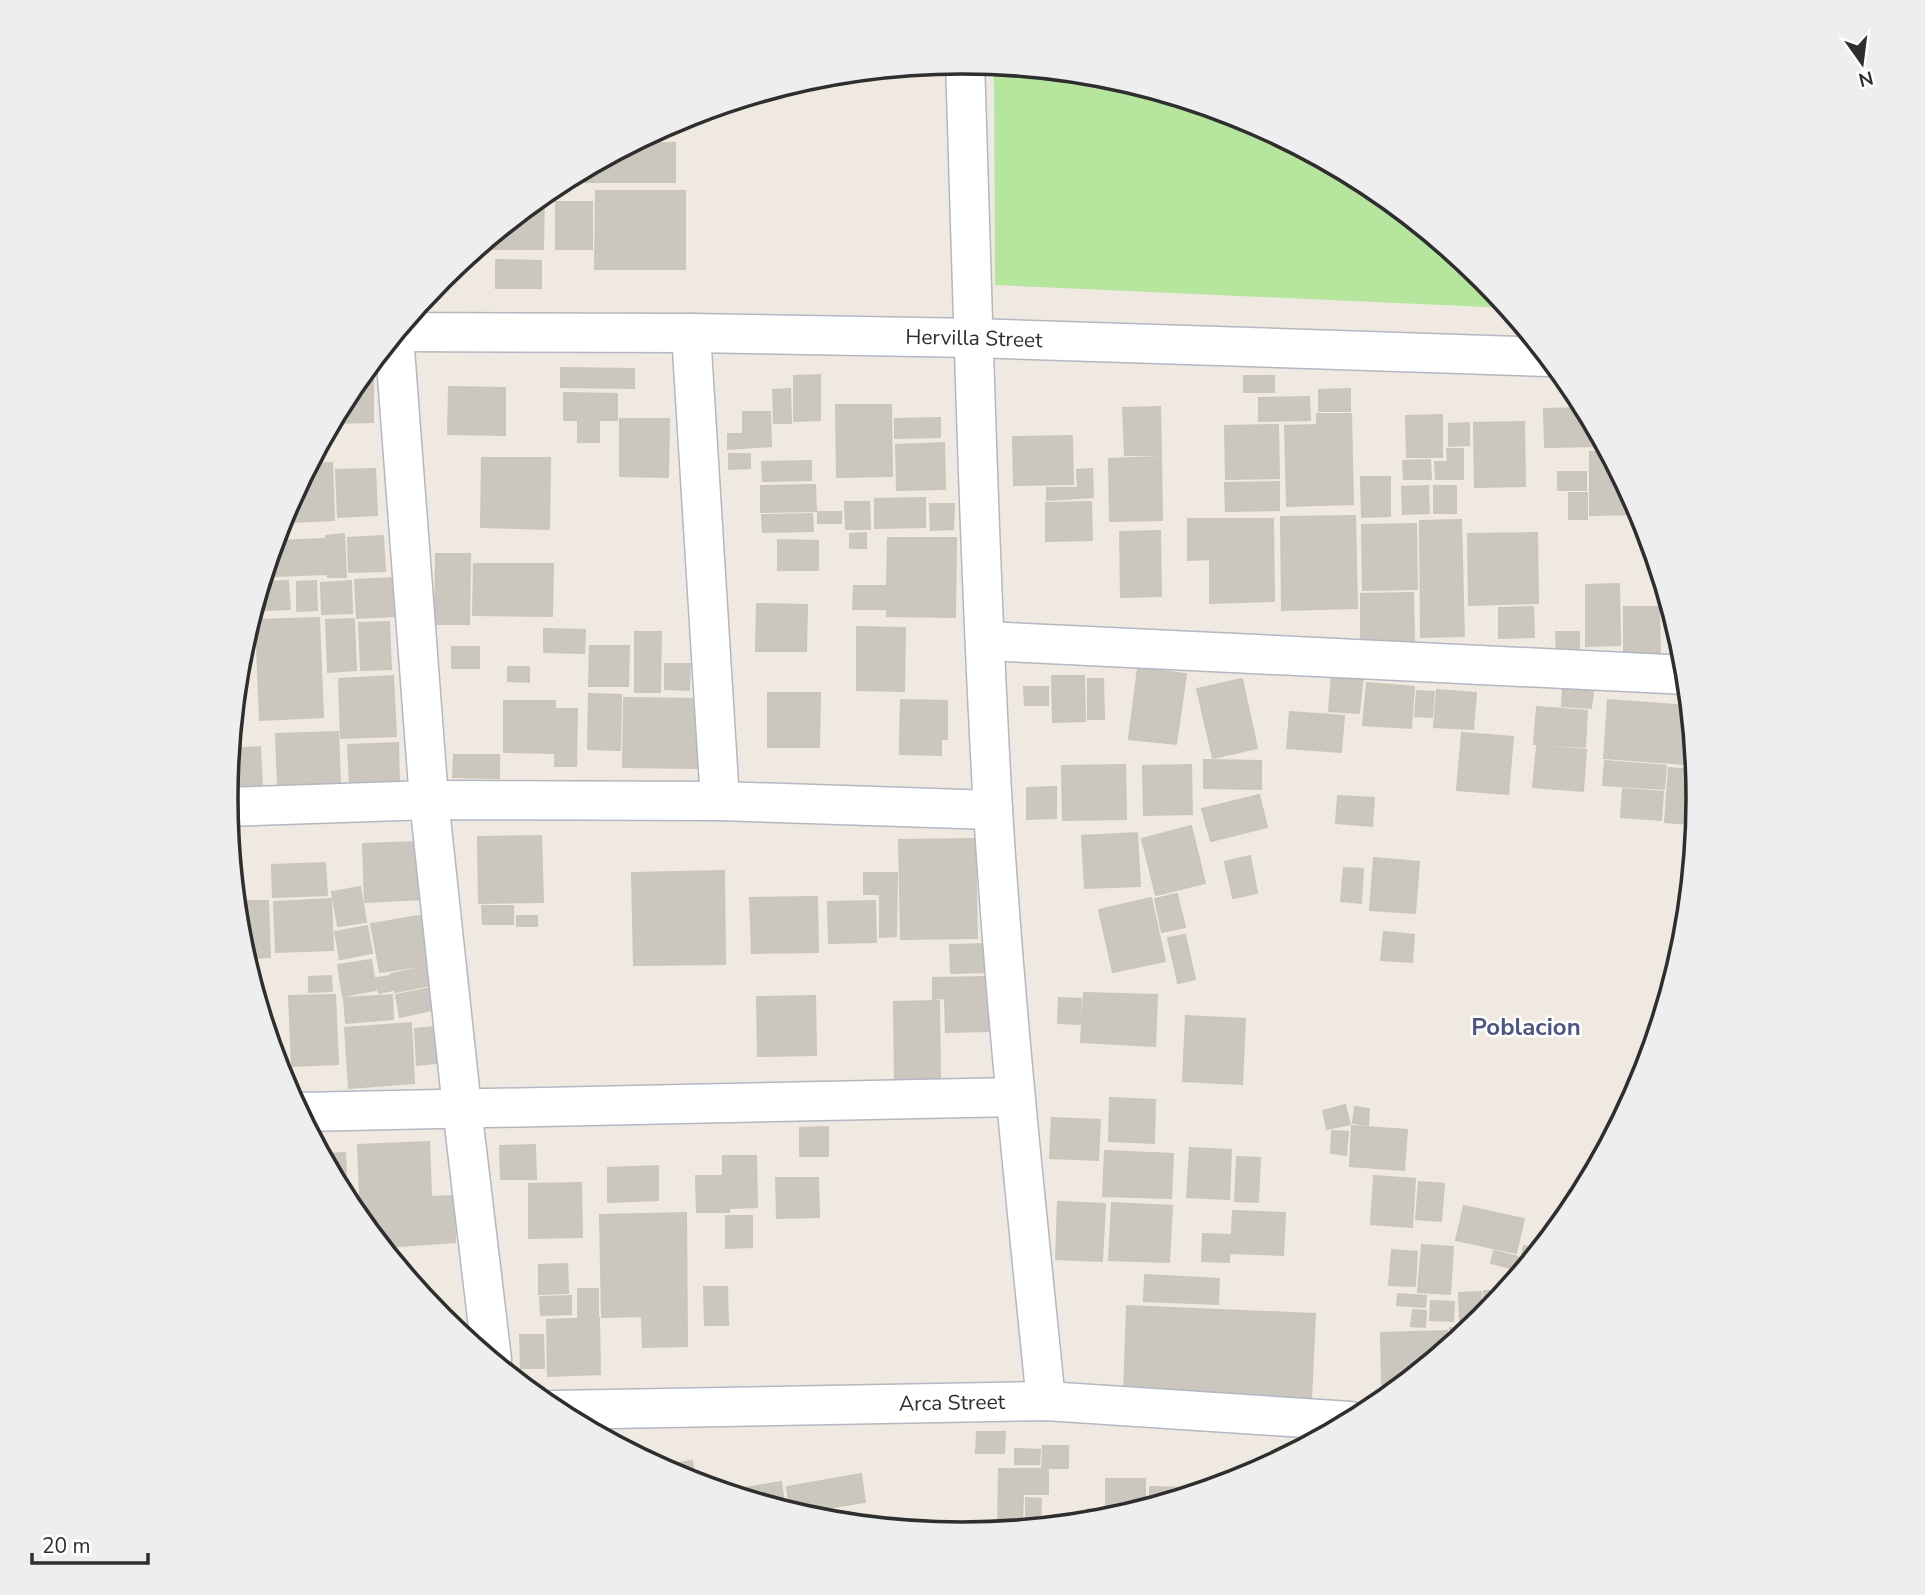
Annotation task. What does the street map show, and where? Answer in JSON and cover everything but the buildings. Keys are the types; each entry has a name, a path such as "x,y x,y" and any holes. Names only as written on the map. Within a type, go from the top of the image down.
{"street":[{"path":"965,74 993,810 1014,1097 1046,1401"},
{"path":"691,333 720,801"},
{"name":"Hervilla Street","path":"407,334 691,333 974,338 1537,357"},
{"path":"396,347 429,800 490,1346"},
{"path":"986,641 1676,674"},
{"path":"238,807 429,800 720,801 993,810"},
{"path":"310,1112 1014,1097"},
{"name":"Arca Street","path":"575,1409 1046,1401 1332,1420"}],"green space":[{"path":"994,75 1010,75 1104,87 1150,98 1195,112 1283,148 1324,170 1403,223 1440,253 1495,307 995,285"}],"district":[{"name":"Poblacion","path":"1526,1027"}]}
